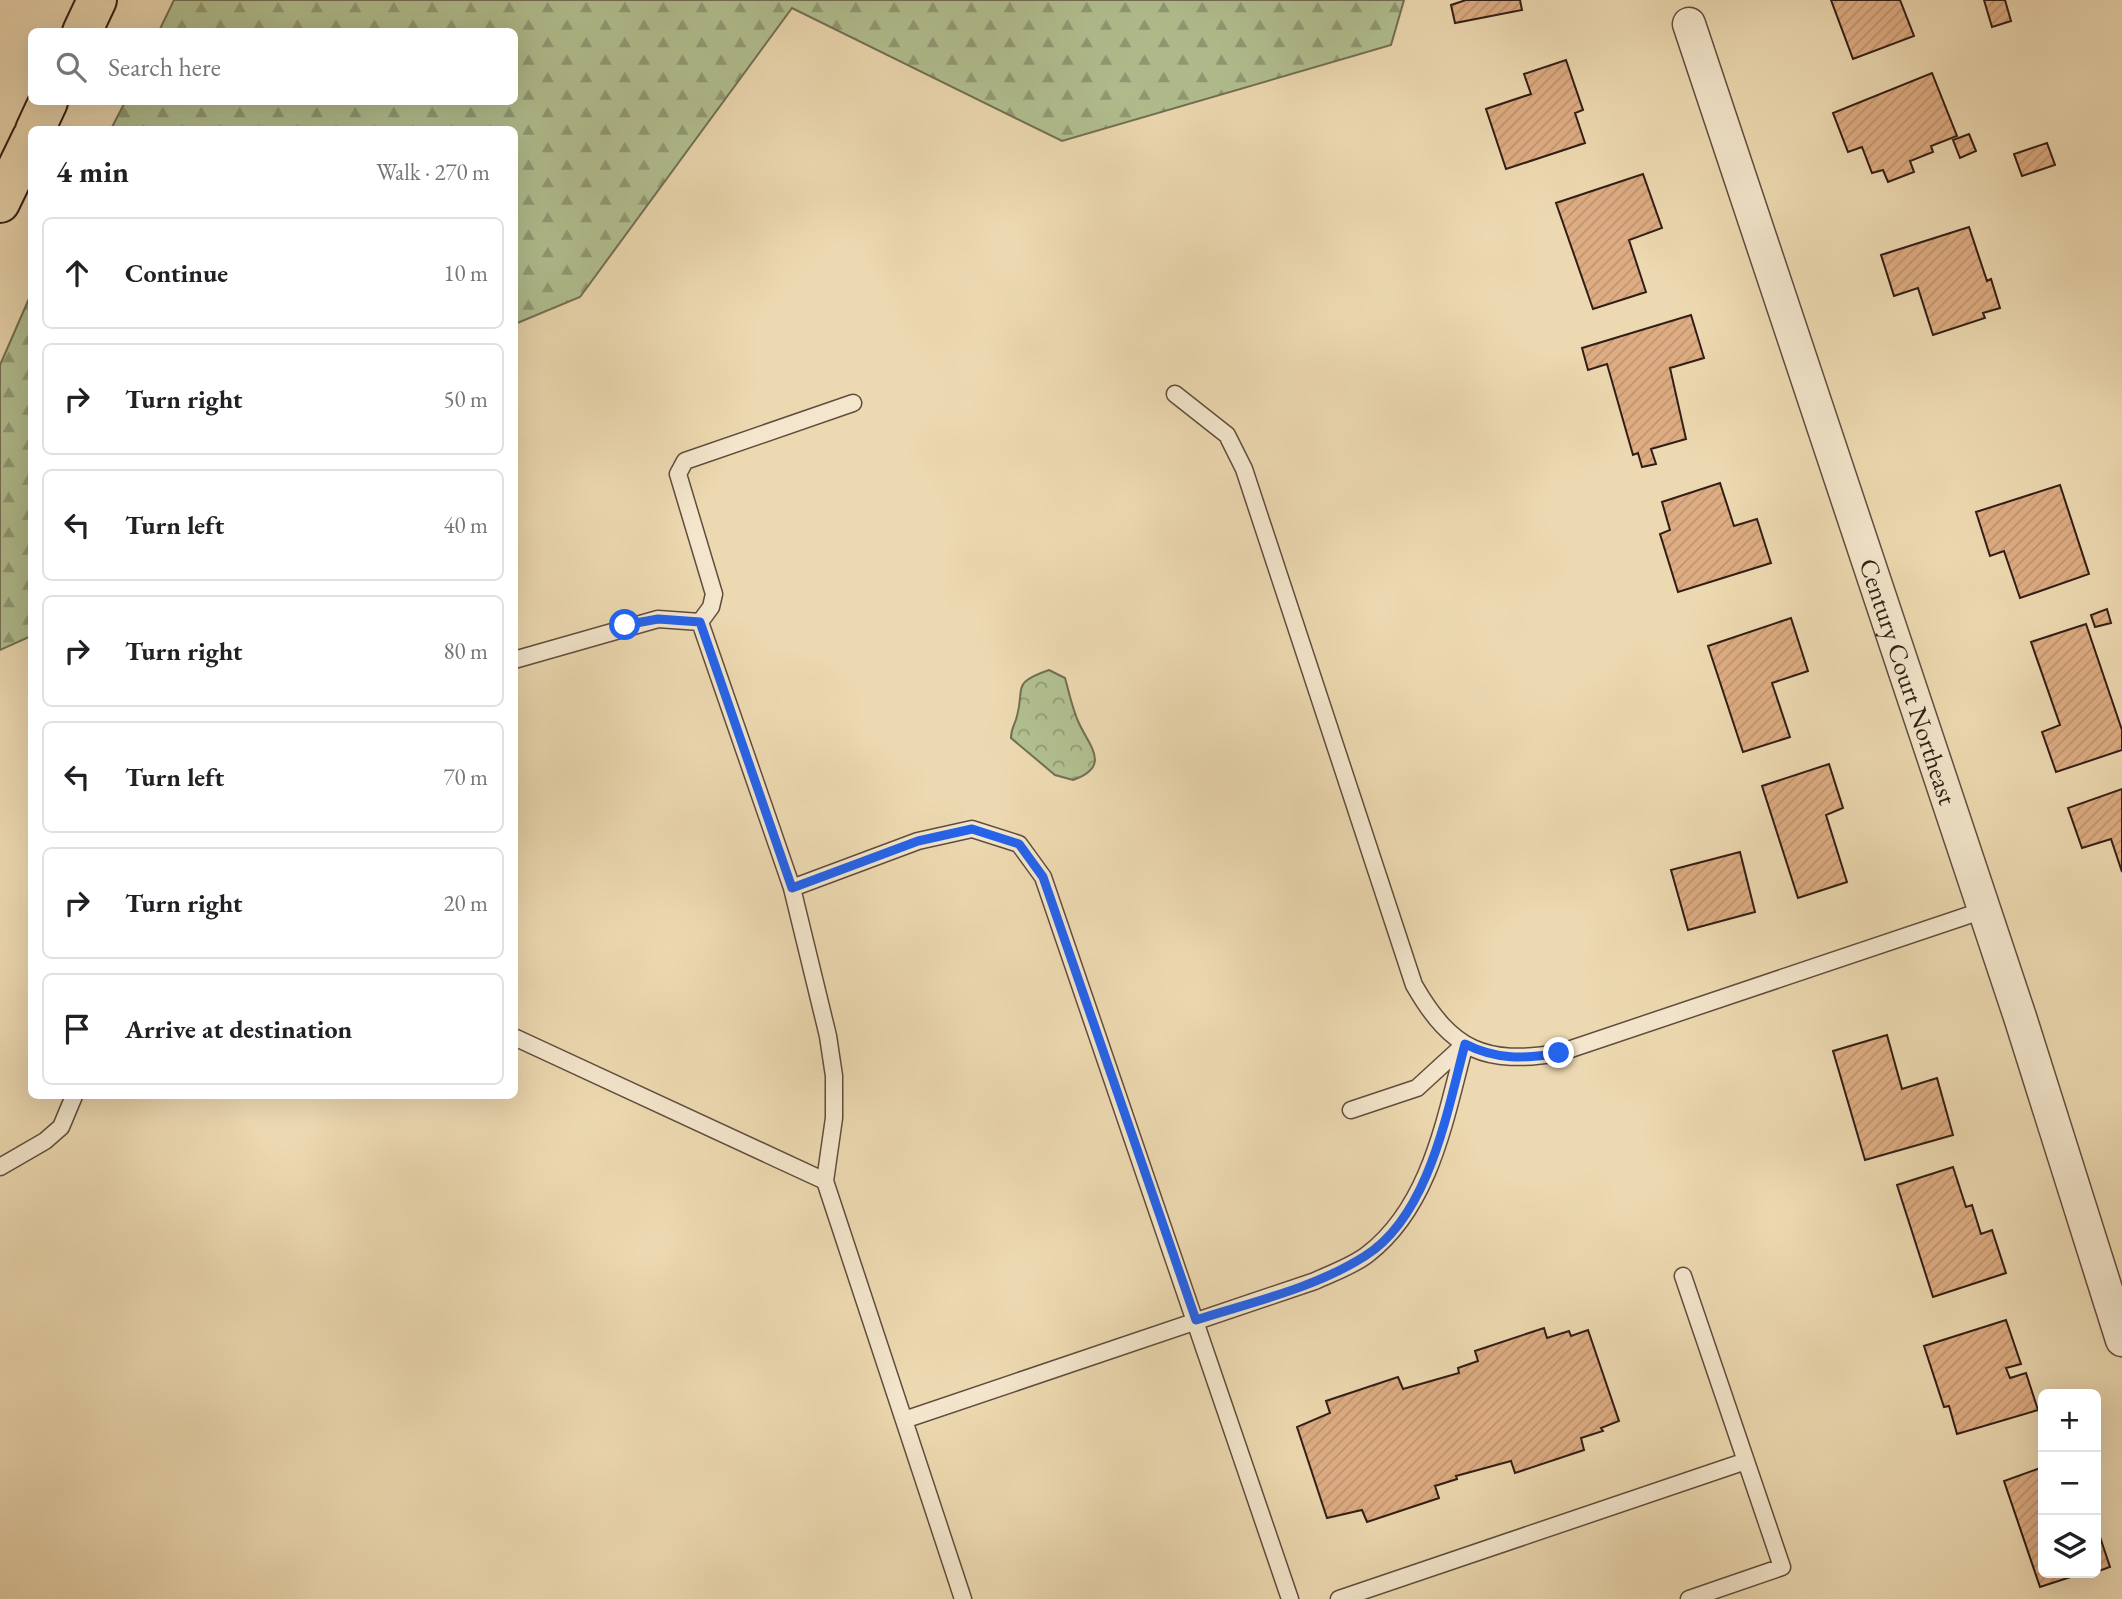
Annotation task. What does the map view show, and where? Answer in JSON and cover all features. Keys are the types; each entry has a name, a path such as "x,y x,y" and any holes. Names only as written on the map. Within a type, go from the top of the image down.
{"highway":[{"path":"84,28 97,0"},
{"path":"37,126 47,105"},
{"path":"0,203 28,145"}],"street":[{"name":"Century Court Northeast","path":"1689,24 1984,910 2122,1340"}],"lane":[{"path":"1175,394 1227,435 1244,469 1414,985 1436,1019 1465,1044 1480,1052 1510,1058 1559,1053 1984,910"},
{"path":"700,622 712,607 714,594 678,474 685,461 853,403"},
{"path":"518,659 625,625 658,619 700,622"},
{"path":"700,622 792,888 834,1076 834,1118 825,1181 963,1599"},
{"path":"792,888 918,841 972,829 1019,844 1043,877 1290,1599"},
{"path":"518,1039 825,1181"},
{"path":"1351,1110 1417,1088 1465,1044"},
{"path":"904,1420 1315,1281 1367,1255 1405,1217 1437,1147 1465,1044"},
{"path":"0,1167 45,1141 61,1127 73,1099"},
{"path":"1683,1276 1782,1567 1689,1599"},
{"path":"1339,1599 1746,1461"}],"green space":[{"path":"174,0 1404,0 1391,45 1062,141 792,8 580,297 518,323 518,126 113,126 123,105 518,105 518,28 160,28"},
{"path":"28,301 28,637 0,650 0,365"},
{"path":"1049,670 1065,678 1076,716 1094,754 1095,762 1092,768 1073,780 1055,775 1011,738 1024,683"}],"building":[{"path":"1466,0 1520,0 1522,10 1455,23 1451,5"},
{"path":"1831,0 1900,0 1914,36 1853,59"},
{"path":"1984,0 2005,0 2011,21 1992,27"},
{"path":"1566,60 1583,110 1575,113 1585,143 1506,169 1486,109 1531,94 1524,74"},
{"path":"1932,73 1957,136 1931,146 1933,152 1910,161 1914,172 1888,182 1883,170 1872,173 1862,147 1848,152 1833,113"},
{"path":"1969,134 1976,151 1960,158 1953,140"},
{"path":"2047,143 2055,165 2022,176 2014,154"},
{"path":"1643,174 1662,228 1629,240 1646,292 1593,309 1556,203"},
{"path":"1969,227 1987,281 1991,279 2000,308 1983,313 1985,318 1933,335 1918,288 1894,296 1881,255"},
{"path":"1691,315 1704,358 1670,368 1686,439 1651,449 1656,464 1642,467 1638,453 1633,455 1607,364 1588,370 1582,348"},
{"path":"1720,483 1734,526 1757,519 1771,563 1678,592 1660,534 1670,530 1662,502"},
{"path":"2060,485 2089,574 2020,598 2004,551 1990,556 1976,512"},
{"path":"2107,609 2111,623 2095,627 2091,615"},
{"path":"1791,618 1808,671 1772,683 1790,737 1743,752 1708,646"},
{"path":"2086,624 2122,730 2122,750 2056,772 2042,732 2060,725 2031,642"},
{"path":"1829,764 1843,808 1826,815 1847,882 1798,898 1762,786"},
{"path":"2122,789 2122,872 2111,839 2082,848 2068,808"},
{"path":"1740,852 1755,912 1688,930 1671,870"},
{"path":"1887,1035 1902,1089 1937,1078 1953,1135 1865,1160 1833,1051"},
{"path":"1953,1167 1966,1207 1972,1205 1981,1234 1992,1230 2006,1273 1933,1297 1897,1185"},
{"path":"2006,1320 2021,1364 2006,1368 2010,1378 2026,1373 2038,1410 1957,1434 1949,1406 1944,1407 1924,1346"},
{"path":"1544,1328 1547,1338 1569,1331 1571,1336 1588,1330 1619,1421 1601,1428 1603,1431 1581,1438 1584,1450 1515,1473 1511,1461 1456,1476 1457,1479 1435,1486 1439,1498 1367,1522 1362,1510 1327,1518 1297,1427 1330,1413 1326,1401 1398,1377 1403,1389 1459,1373 1458,1368 1478,1361 1475,1351"},
{"path":"2038,1469 2038,1578 2068,1578 2040,1587 2004,1481"},
{"path":"2101,1540 2110,1567 2101,1570"}],"route":[{"path":"625,625 658,619 700,622 792,888 918,841 972,829 1019,844 1043,877 1196,1320 1315,1281 1367,1255 1405,1217 1437,1147 1465,1044 1480,1052 1499,1057 1521,1059 1559,1053"}]}
